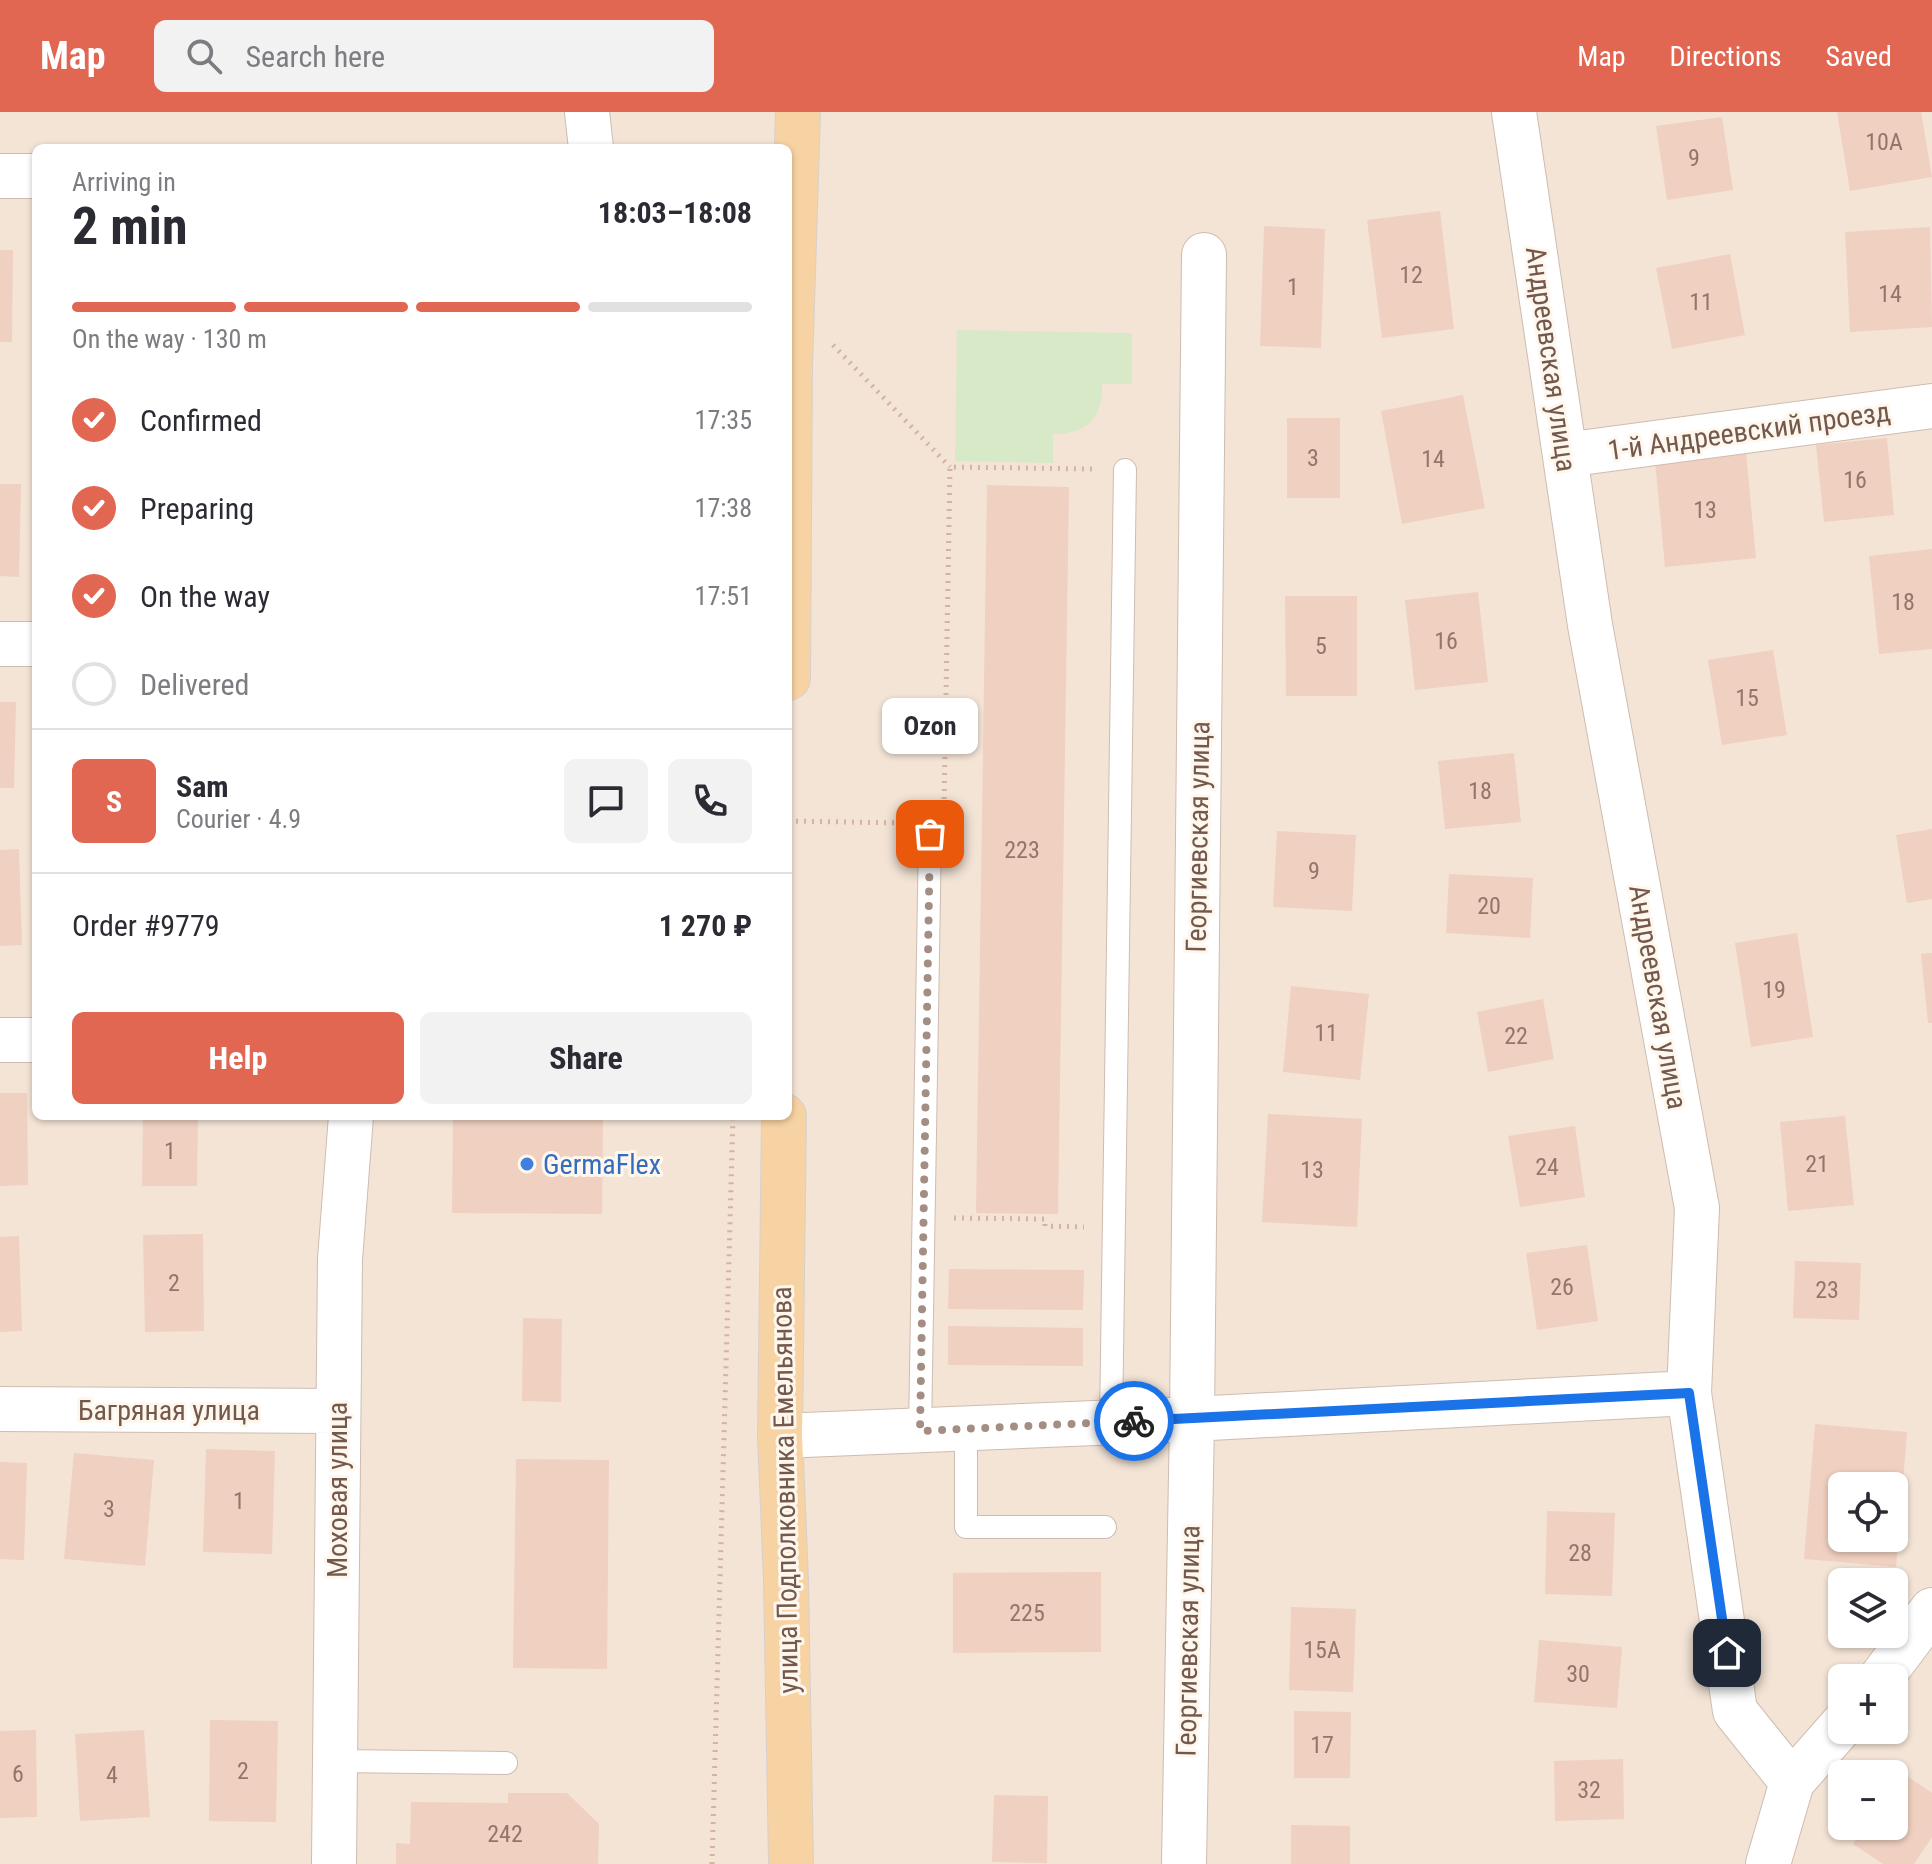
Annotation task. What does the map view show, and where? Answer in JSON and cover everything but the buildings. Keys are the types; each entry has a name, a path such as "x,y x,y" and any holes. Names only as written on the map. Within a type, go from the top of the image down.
{"main road":[{"path":"792,216 798,112"},
{"name":"улица Подполковника Емельянова","path":"784,1120 780,1436 791,1864"}],"street":[{"path":"587,112 591,144"},
{"name":"Андреевская улица","path":"1514,112 1590,625 1697,1208 1689,1393 1735,1711 1792,1782"},
{"path":"0,176 32,176"},
{"name":"Георгиевская улица","path":"1184,1864 1192,1419 1204,255"},
{"name":"1-й Андреевский проезд","path":"1565,455 1932,406"},
{"path":"0,644 32,644"},
{"path":"0,1040 32,1040"},
{"name":"Моховая улица","path":"334,1864 340,1259 351,1120"},
{"path":"780,1436 1192,1419 1689,1393"},
{"name":"Багряная улица","path":"0,1409 338,1411"},
{"path":"1892,1664 1932,1610"},
{"path":"1768,1864 1792,1782 1828,1741"}],"lane":[{"path":"1111,1422 1125,470"},
{"path":"920,1431 930,829"},
{"path":"966,1428 966,1527 1105,1527"},
{"path":"335,1761 506,1763"}],"path":[{"path":"792,821 930,829 944,823 950,467 823,334"},
{"path":"950,467 1125,470"},
{"path":"712,1864 733,1120"},
{"path":"923,1217 1045,1219 1045,1226 1113,1227"}],"shaded area":[{"path":"0,112 1932,112 1932,1864 0,1864"}],"green space":[{"path":"957,330 1132,333 1132,384 1102,384 1100,406 1091,422 1076,431 1053,434 1053,463 955,461"}],"way so far":[{"path":"930,834 920,1431 1134,1421"}],"place":[{"name":"Ozon","path":"930,834"},
{"name":"GermaFlex","path":"527,1164"}],"route":[{"path":"1134,1421 1689,1393 1727,1653"}]}
